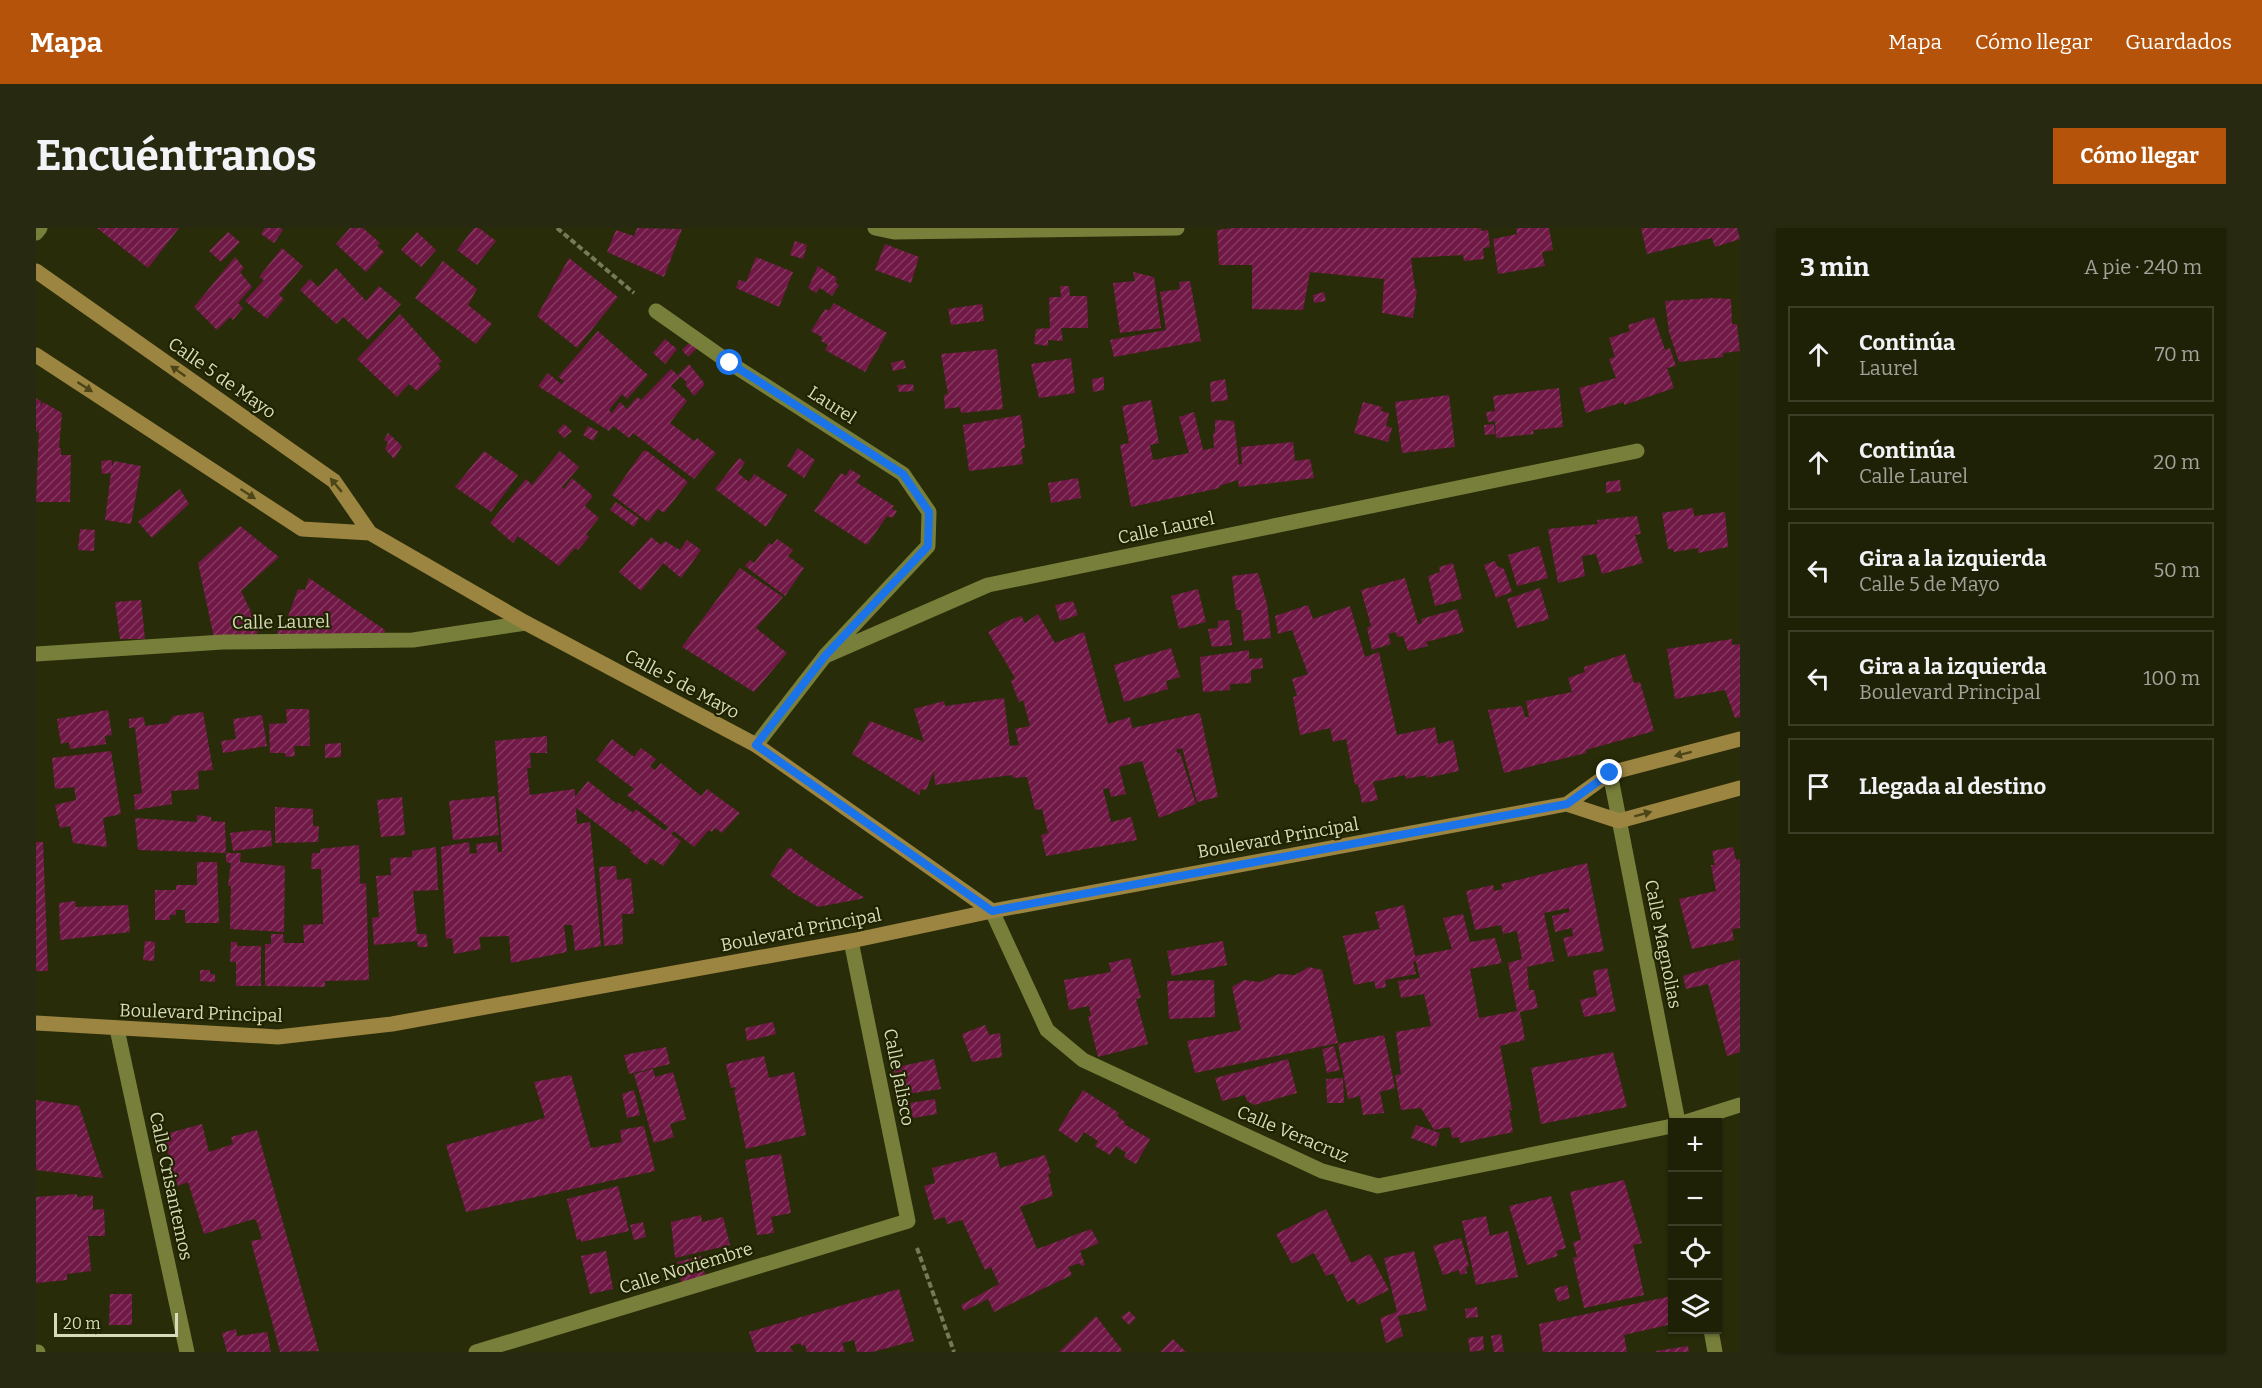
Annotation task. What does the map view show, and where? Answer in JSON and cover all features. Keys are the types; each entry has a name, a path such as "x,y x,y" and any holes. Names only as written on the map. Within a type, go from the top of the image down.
{"street":[{"path":"36,233 40,228"},
{"path":"875,228 894,232 1178,228"},
{"name":"Calle 5 de Mayo","path":"36,271 334,481 370,533 526,623 756,745 992,911"},
{"name":"Laurel","path":"656,311 730,363 903,474 929,512 928,546 825,656"},
{"name":"Calle 5 de Mayo","path":"36,355 302,529 370,533"},
{"name":"Calle Laurel","path":"756,745 825,656 988,585 1637,451"},
{"name":"Calle Laurel","path":"36,654 223,642 413,640 526,623"},
{"name":"Boulevard Principal","path":"36,1023 278,1037 393,1024 851,941 992,911 1567,804 1610,773 1740,740"},
{"name":"Calle Magnolias","path":"1610,773 1677,1118"},
{"path":"1619,821 1740,788"},
{"name":"Boulevard Principal","path":"1567,804 1619,821"},
{"name":"Calle Veracruz","path":"992,911 1047,1030 1083,1060 1322,1171 1378,1186 1668,1127"},
{"name":"Calle Jalisco","path":"851,941 908,1221"},
{"name":"Calle Crisantemos","path":"117,1029 187,1352"},
{"path":"1699,1118 1740,1105"},
{"name":"Calle Noviembre","path":"476,1352 908,1221"},
{"path":"1712,1334 1715,1352"}],"path":[{"path":"557,228 587,256 656,311"},
{"path":"908,1221 954,1352"}],"building":[{"path":"97,228 179,228 148,268"},
{"path":"265,228 283,230 274,243 261,234"},
{"path":"350,228 363,228 380,243 377,246 384,252 366,272 336,244"},
{"path":"474,228 479,228 496,241 477,265 457,250"},
{"path":"637,228 682,229 664,277 607,252 616,230 634,236"},
{"path":"1234,228 1481,228 1481,231 1488,230 1490,247 1483,248 1484,259 1464,261 1463,255 1411,258 1417,290 1413,318 1382,313 1384,279 1310,272 1303,310 1252,309 1252,265 1219,265 1217,230"},
{"path":"1516,228 1549,228 1553,250 1542,252 1545,266 1498,274 1493,239 1517,234"},
{"path":"1641,228 1737,228 1740,239 1715,247 1712,238 1647,254"},
{"path":"228,232 240,242 221,262 209,251"},
{"path":"417,232 436,250 421,267 401,250"},
{"path":"795,241 807,245 803,259 790,255"},
{"path":"885,244 919,257 911,283 875,270"},
{"path":"282,248 303,266 279,295 284,299 267,319 245,301 264,280 259,277"},
{"path":"235,257 244,268 240,272 252,287 238,303 243,308 233,320 230,317 217,330 194,307"},
{"path":"756,257 793,272 779,307 736,288 739,280 746,282"},
{"path":"569,258 618,297 577,348 537,316"},
{"path":"443,261 477,289 468,305 492,324 476,344 415,298"},
{"path":"818,266 837,278 835,282 839,285 832,296 820,288 816,293 808,288"},
{"path":"336,268 366,301 379,286 401,304 368,340 343,317 336,324 300,290 310,279 318,287"},
{"path":"1133,272 1154,277 1161,328 1120,333 1113,283 1135,281"},
{"path":"1190,281 1201,341 1114,357 1110,340 1166,330 1160,292 1180,289 1179,282"},
{"path":"1060,286 1069,286 1070,296 1087,296 1088,328 1061,328 1063,341 1048,340 1048,346 1034,344 1036,329 1050,328 1049,297 1061,297"},
{"path":"1324,292 1326,301 1314,303 1313,295"},
{"path":"1731,299 1732,324 1737,324 1740,351 1723,353 1723,357 1679,362 1669,332 1665,301"},
{"path":"834,303 887,333 865,372 825,350 828,345 821,341 822,337 811,331 825,309 829,311"},
{"path":"982,304 984,321 951,325 948,309"},
{"path":"400,314 442,361 438,364 441,368 417,391 409,384 397,397 357,359"},
{"path":"1654,317 1665,350 1670,348 1676,366 1667,368 1674,388 1624,405 1624,402 1586,413 1579,388 1616,378 1609,359 1615,357 1609,338 1630,331 1628,325"},
{"path":"598,331 648,375 627,399 622,394 609,410 612,413 620,402 627,409 637,397 641,400 671,369 680,377 671,386 687,401 670,423 694,441 697,438 716,453 694,479 633,433 629,438 613,426 609,431 538,386 548,373 561,384 564,381 558,377"},
{"path":"665,339 677,349 665,364 653,353"},
{"path":"691,341 697,348 688,357 682,350"},
{"path":"997,349 1003,409 961,413 960,407 945,409 944,395 948,394 941,354"},
{"path":"1071,358 1075,393 1039,398 1031,364"},
{"path":"904,360 906,368 893,371 891,363"},
{"path":"689,364 705,384 694,396 685,384 687,382 678,375"},
{"path":"1104,377 1104,390 1093,392 1092,379"},
{"path":"1225,379 1228,400 1211,402 1210,382"},
{"path":"913,384 914,391 899,392 897,385"},
{"path":"1559,388 1563,427 1533,430 1534,434 1496,438 1495,421 1488,422 1486,412 1495,411 1493,396"},
{"path":"1449,395 1455,447 1402,453 1395,402"},
{"path":"36,398 41,401 40,406 43,402 62,413 59,448 61,448 61,455 71,455 70,502 36,502 39,429 36,433"},
{"path":"1151,400 1159,443 1150,445 1153,460 1189,453 1179,417 1194,412 1203,450 1214,448 1215,420 1234,421 1239,465 1242,464 1241,447 1293,442 1295,461 1310,459 1314,478 1239,487 1238,480 1219,486 1220,488 1131,507 1120,445 1129,443 1122,406"},
{"path":"1363,402 1382,407 1381,411 1389,413 1386,426 1392,428 1388,442 1354,433"},
{"path":"1021,415 1025,448 1021,449 1023,464 969,471 963,425"},
{"path":"564,424 572,431 564,438 557,431"},
{"path":"1494,424 1495,434 1485,435 1484,425"},
{"path":"588,426 598,431 593,441 583,435"},
{"path":"388,433 402,446 394,459 385,449 388,442 384,440"},
{"path":"798,448 815,460 804,478 787,466"},
{"path":"484,451 518,475 491,512 455,487"},
{"path":"560,451 579,467 562,487 564,489 572,478 593,496 585,506 599,518 586,534 589,537 578,550 575,548 559,566 518,536 513,543 490,523 526,479 532,485"},
{"path":"643,451 647,451 688,482 664,513 658,509 648,522 612,495"},
{"path":"739,458 745,462 738,473 749,482 754,474 787,495 766,527 715,489"},
{"path":"112,460 112,467 114,461 141,466 131,524 105,520 111,473 102,474 101,461"},
{"path":"850,469 861,476 856,482 894,506 892,509 897,511 893,518 887,516 867,545 814,511 841,473 846,476"},
{"path":"1078,478 1081,498 1051,503 1048,483"},
{"path":"1620,480 1621,491 1606,493 1606,482"},
{"path":"180,489 189,504 152,538 138,522"},
{"path":"616,502 639,518 634,527 610,510"},
{"path":"1693,508 1694,516 1725,512 1728,547 1698,553 1698,548 1674,552 1673,549 1668,549 1662,513"},
{"path":"1637,516 1641,534 1635,535 1643,563 1602,574 1596,554 1582,556 1585,576 1558,583 1548,529 1598,524 1597,520"},
{"path":"240,526 279,557 241,591 259,629 254,639 214,638 198,563"},
{"path":"80,529 95,530 94,551 78,550"},
{"path":"651,537 661,545 665,541 680,550 687,540 701,550 681,578 663,563 641,591 619,572"},
{"path":"777,539 793,550 788,556 804,568 785,596 745,566 750,560 754,563 769,543 772,545"},
{"path":"1539,546 1548,578 1517,586 1508,555"},
{"path":"1495,561 1497,566 1504,569 1512,592 1496,598 1484,565"},
{"path":"1453,563 1462,599 1435,606 1428,576 1440,572 1439,567"},
{"path":"740,568 783,597 756,628 787,653 754,692 682,647"},
{"path":"1258,573 1267,604 1271,638 1244,641 1241,610 1236,610 1232,576"},
{"path":"309,578 385,630 384,639 277,639 278,624 285,625 298,589 305,590"},
{"path":"1405,578 1418,624 1422,623 1421,619 1457,609 1464,632 1426,642 1428,646 1408,651 1403,636 1397,637 1396,632 1388,634 1391,644 1372,650 1367,628 1371,626 1361,590"},
{"path":"1540,588 1549,619 1517,628 1507,599"},
{"path":"1198,589 1206,622 1179,629 1171,596"},
{"path":"141,600 145,639 120,639 115,602"},
{"path":"1073,601 1078,615 1060,621 1055,605"},
{"path":"1308,605 1313,619 1350,606 1365,657 1379,652 1397,735 1435,727 1438,744 1453,740 1459,771 1426,778 1426,775 1406,779 1405,775 1373,782 1378,800 1362,803 1358,784 1355,785 1346,739 1333,742 1330,728 1300,735 1293,697 1297,696 1292,679 1308,674 1292,630 1278,634 1275,616"},
{"path":"1038,614 1055,643 1084,632 1108,724 1130,717 1132,728 1200,713 1218,797 1197,802 1182,748 1176,750 1180,753 1196,804 1159,818 1142,761 1119,767 1126,794 1111,797 1109,788 1103,789 1111,822 1131,817 1137,840 1046,856 1041,835 1048,833 1042,809 1035,810 1027,777 1013,778 1012,775 935,785 934,771 926,790 921,789 919,795 852,754 870,721 924,742 914,709 944,701 945,706 1004,698 1010,746 1019,745 1015,729 1030,726 1023,700 1019,702 1011,681 1015,678 988,632 1021,616 1025,623"},
{"path":"1229,620 1232,645 1212,647 1208,629 1218,628 1218,621"},
{"path":"1732,639 1732,645 1740,644 1740,717 1735,718 1725,690 1675,699 1667,649"},
{"path":"1171,648 1180,677 1166,681 1168,689 1124,702 1114,665"},
{"path":"1249,650 1249,659 1262,658 1263,668 1251,670 1251,683 1230,684 1230,690 1203,692 1200,657"},
{"path":"1625,654 1634,683 1640,682 1654,731 1586,750 1586,753 1504,773 1488,710 1522,706 1525,717 1529,717 1526,701 1572,692 1568,678 1585,672 1584,667"},
{"path":"286,709 309,709 310,746 294,746 295,756 286,757 285,753 270,753 269,724 287,723"},
{"path":"108,710 112,735 105,736 106,744 70,749 69,742 61,744 57,719"},
{"path":"203,712 213,770 198,771 199,789 171,791 172,804 135,810 134,795 142,793 135,727 129,728 129,719 144,717 145,726 168,723 173,716"},
{"path":"262,715 267,746 223,753 221,741 236,739 233,719"},
{"path":"547,736 547,753 530,753 531,768 527,768 530,795 575,789 575,797 588,781 617,804 618,802 633,813 636,809 665,831 668,827 627,795 634,789 596,760 612,739 634,757 641,748 656,759 650,766 655,770 661,763 701,796 707,789 740,813 722,833 715,828 712,832 709,830 694,847 674,831 671,834 681,841 663,866 651,858 647,865 630,852 632,850 576,808 577,824 590,822 601,946 575,951 572,925 564,925 567,952 511,963 509,936 479,937 481,949 454,954 452,938 446,939 441,847 469,842 470,854 477,853 476,844 497,842 498,852 502,852 495,741"},
{"path":"341,743 341,757 325,758 325,744"},
{"path":"111,751 121,814 103,818 107,847 73,843 70,826 60,828 55,805 76,800 74,787 55,789 52,758"},
{"path":"495,796 499,835 453,840 449,801"},
{"path":"402,797 405,835 381,837 377,800"},
{"path":"275,807 313,809 313,826 319,826 318,842 275,843"},
{"path":"197,815 211,817 211,821 225,822 226,853 138,850 135,818 197,822"},
{"path":"271,831 272,846 233,851 230,833"},
{"path":"36,842 43,842 48,971 36,971"},
{"path":"359,845 360,884 366,883 369,980 325,981 325,987 265,986 265,944 271,944 271,934 283,934 284,943 304,943 303,925 323,924 321,869 311,869 312,853 320,853 320,849"},
{"path":"436,847 438,890 413,891 417,934 426,934 428,947 418,947 417,941 374,945 372,918 379,917 376,876 391,875 390,858 412,857 412,851"},
{"path":"789,847 865,898 818,907 793,893 770,875"},
{"path":"1733,847 1736,860 1740,859 1740,928 1732,929 1734,940 1692,949 1679,899 1716,891 1711,865 1715,865 1712,851"},
{"path":"226,853 241,853 240,862 285,866 284,932 230,929 231,886 228,886 231,863 226,862"},
{"path":"197,862 217,862 219,923 185,923 185,910 176,910 176,915 170,915 170,920 155,920 155,890 176,890 176,885 197,885"},
{"path":"1587,863 1604,951 1568,957 1563,938 1573,936 1572,928 1555,932 1552,916 1569,912 1569,908 1544,913 1554,961 1527,967 1529,990 1534,990 1538,1008 1520,1012 1525,1040 1500,1046 1512,1110 1509,1110 1513,1132 1460,1143 1459,1137 1452,1138 1450,1127 1434,1130 1421,1108 1401,1110 1395,1075 1401,1074 1396,1032 1431,1026 1424,994 1401,998 1398,981 1420,978 1416,961 1413,962 1416,974 1385,980 1386,987 1376,989 1374,981 1354,985 1343,936 1380,929 1375,912 1404,905 1415,956 1452,949 1443,918 1463,914 1470,942 1495,938 1502,963 1470,969 1479,1018 1517,1011 1508,963 1522,959 1517,931 1503,934 1501,925 1475,930 1466,891 1493,885 1494,891 1503,889 1501,884"},
{"path":"616,866 617,880 631,878 634,914 622,914 623,944 604,946 599,867"},
{"path":"75,901 76,907 128,905 130,932 60,940 59,903"},
{"path":"145,941 155,942 154,961 143,960"},
{"path":"1223,941 1227,965 1172,976 1167,951"},
{"path":"231,942 237,942 237,946 261,946 261,986 236,986 236,962 230,962"},
{"path":"1130,958 1141,998 1136,999 1148,1044 1098,1057 1088,1016 1091,1016 1089,1006 1069,1010 1064,980 1111,972 1109,963"},
{"path":"1740,959 1740,1052 1727,1056 1708,984 1686,989 1683,976"},
{"path":"1309,967 1322,970 1338,1043 1195,1073 1187,1041 1241,1030 1232,987 1244,980 1260,982 1279,974 1295,975"},
{"path":"1607,968 1616,1011 1584,1017 1580,1000 1597,996 1593,971"},
{"path":"200,970 210,970 210,974 215,974 215,982 200,981"},
{"path":"1214,980 1215,1017 1169,1019 1167,981"},
{"path":"773,1022 776,1034 747,1041 745,1028"},
{"path":"985,1025 989,1035 1000,1033 1002,1057 972,1062 962,1034"},
{"path":"1384,1035 1395,1088 1380,1092 1384,1113 1363,1115 1360,1096 1348,1099 1338,1044"},
{"path":"1334,1046 1340,1070 1327,1073 1322,1049"},
{"path":"666,1047 670,1064 629,1074 624,1055"},
{"path":"1613,1052 1627,1107 1541,1124 1531,1068"},
{"path":"764,1056 769,1078 794,1072 806,1135 746,1149 734,1090 736,1090 735,1087 731,1088 726,1064"},
{"path":"934,1059 941,1089 900,1095 893,1068"},
{"path":"1288,1059 1297,1093 1254,1105 1247,1101 1245,1095 1222,1101 1215,1078"},
{"path":"653,1069 655,1077 673,1072 686,1119 670,1124 674,1137 654,1143 634,1074"},
{"path":"571,1075 591,1148 622,1142 620,1130 644,1126 655,1171 466,1212 446,1145 545,1118 534,1082"},
{"path":"1343,1078 1344,1103 1327,1103 1326,1079"},
{"path":"634,1090 640,1115 627,1118 622,1094"},
{"path":"1083,1090 1119,1113 1117,1116 1125,1122 1124,1124 1150,1139 1136,1164 1124,1157 1126,1153 1116,1146 1110,1155 1095,1146 1098,1141 1084,1132 1077,1143 1058,1130"},
{"path":"935,1099 937,1114 913,1118 910,1103"},
{"path":"36,1100 79,1106 103,1178 36,1170"},
{"path":"202,1124 209,1152 233,1144 231,1137 257,1130 319,1351 280,1352 251,1241 262,1239 257,1222 254,1219 204,1234 188,1182 178,1186 162,1135"},
{"path":"1416,1125 1440,1133 1436,1147 1411,1138"},
{"path":"996,1152 1000,1168 1045,1155 1051,1173 1048,1174 1053,1196 1020,1207 1037,1249 1091,1229 1099,1243 1080,1251 1085,1265 1081,1266 1080,1263 1068,1267 1072,1275 994,1312 988,1299 964,1311 961,1305 999,1284 991,1267 985,1270 962,1220 947,1224 945,1217 934,1220 924,1186 935,1183 932,1168"},
{"path":"781,1154 791,1213 771,1217 774,1233 757,1235 745,1160"},
{"path":"1624,1180 1642,1243 1633,1245 1644,1295 1584,1308 1573,1258 1577,1257 1573,1242 1581,1240 1570,1192"},
{"path":"618,1186 629,1231 581,1242 581,1239 577,1240 567,1199"},
{"path":"77,1194 77,1197 93,1195 93,1210 104,1209 105,1236 88,1236 91,1271 67,1274 67,1280 36,1283 36,1197"},
{"path":"1551,1196 1566,1248 1556,1251 1558,1256 1527,1265 1509,1206"},
{"path":"1326,1209 1351,1263 1370,1254 1389,1290 1358,1305 1354,1298 1347,1302 1333,1273 1326,1276 1314,1253 1292,1264 1276,1234"},
{"path":"701,1215 702,1222 723,1217 730,1245 675,1258 671,1222"},
{"path":"1486,1216 1490,1236 1508,1231 1518,1277 1476,1285 1462,1221"},
{"path":"643,1222 646,1237 634,1240 630,1225"},
{"path":"1461,1238 1469,1266 1466,1267 1467,1273 1460,1275 1459,1270 1443,1275 1433,1246"},
{"path":"606,1251 613,1289 590,1294 581,1256"},
{"path":"1414,1251 1427,1310 1398,1316 1403,1336 1386,1343 1380,1318 1397,1312 1384,1258"},
{"path":"701,1256 706,1279 682,1285 677,1262"},
{"path":"1567,1285 1570,1298 1558,1302 1554,1289"},
{"path":"899,1289 914,1341 872,1352 857,1352 854,1340 842,1343 845,1352 807,1352 805,1345 801,1346 801,1343 790,1346 793,1352 756,1352 749,1332"},
{"path":"110,1294 132,1294 132,1325 109,1325"},
{"path":"1668,1297 1668,1325 1624,1335 1627,1352 1543,1352 1539,1324"},
{"path":"1477,1307 1478,1317 1466,1318 1465,1309"},
{"path":"1129,1311 1136,1318 1129,1325 1121,1317"},
{"path":"1096,1316 1122,1350 1121,1352 1059,1352"},
{"path":"236,1329 237,1336 267,1332 271,1352 227,1352 222,1333"},
{"path":"1501,1334 1504,1352 1494,1352 1491,1336"},
{"path":"1483,1336 1484,1350 1470,1352 1468,1338"},
{"path":"1173,1339 1186,1352 1160,1352"},
{"path":"1688,1346 1689,1352 1656,1352 1656,1351"}],"route":[{"path":"730,363 903,474 929,512 928,546 825,656 756,745 992,911 1567,804 1610,773"}]}
